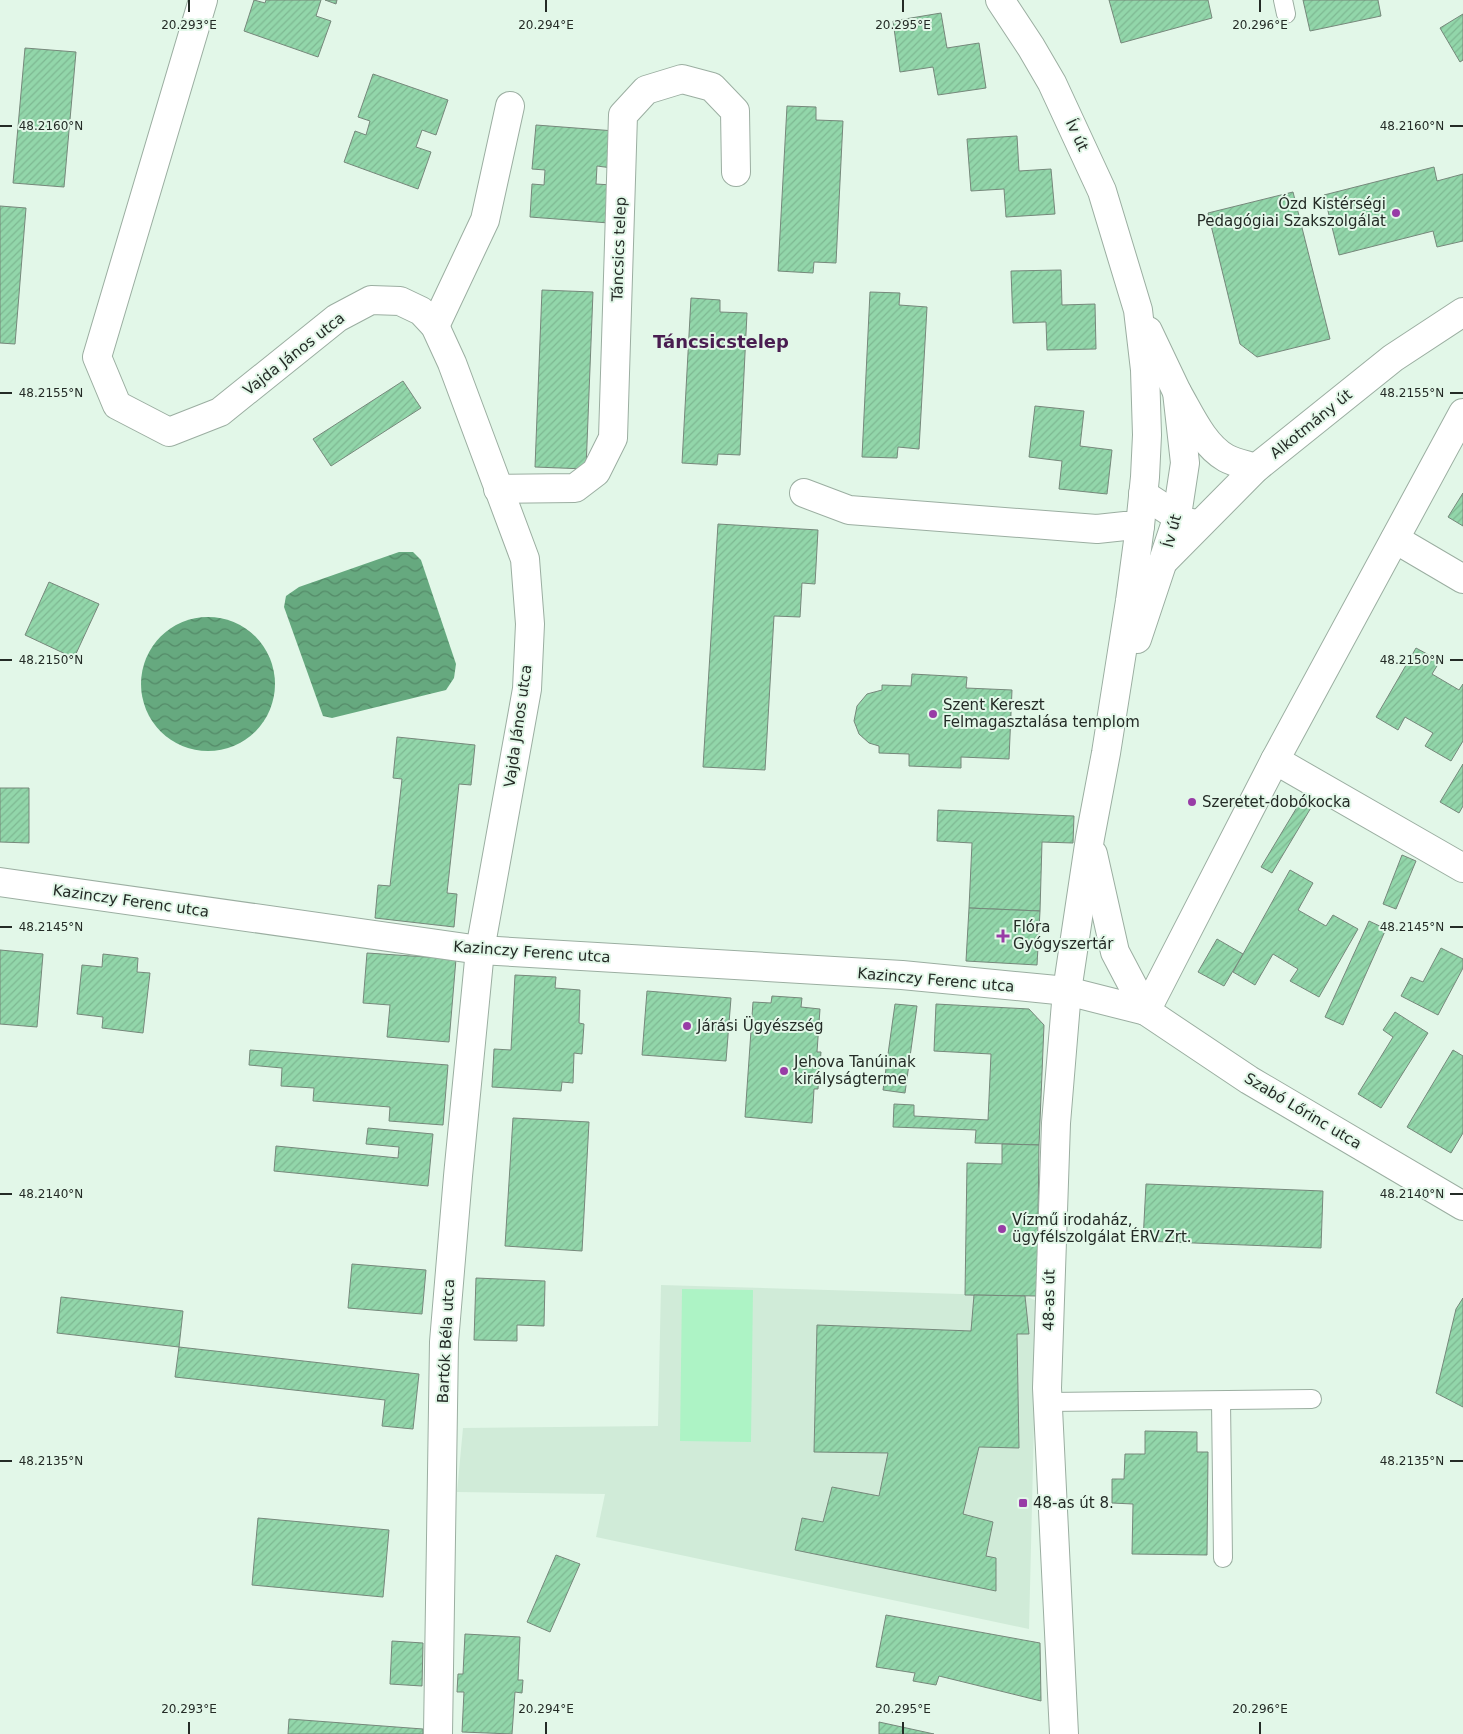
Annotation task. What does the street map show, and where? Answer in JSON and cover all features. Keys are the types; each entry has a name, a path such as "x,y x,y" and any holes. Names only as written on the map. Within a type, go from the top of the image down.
{"street":[{"name":"Vajda János utca","path":"202,0 97,357 116,405 169,432 220,412 337,318 371,300 400,301 420,311 435,326 452,363 498,489 526,558 530,624 526,689 480,950"},
{"name":"Ív út","path":"1000,0 1052,83 1085,151 1102,191 1138,310 1177,392 1185,464 1176,522 1137,640 1106,753"},
{"name":"Táncsics telep","path":"498,489 575,488 596,472 613,438 623,115 646,90 682,79 712,87 734,111 736,172"},
{"path":"435,326 485,220 510,106"},
{"name":"Ív út","path":"1090,838 1106,753 1130,601 1145,477 1147,435 1145,370 1138,310"},
{"name":"Alkotmány út","path":"1163,562 1256,468 1393,358 1463,312"},
{"name":"Alkotmány út","path":"1177,392 1213,448 1227,459 1256,468"},
{"path":"1146,1011 1276,760 1463,413"},
{"path":"804,493 849,510 1097,529 1140,526"},
{"path":"1143,494 1175,515 1176,522 1203,523"},
{"path":"1395,539 1463,579"},
{"path":"1276,760 1463,868"},
{"name":"48-as út","path":"1064,1734 1048,1402 1051,1238 1056,1123 1068,992 1090,838"},
{"name":"Szabó Lőrinc utca","path":"1090,838 1114,952 1146,1011"},
{"name":"Kazinczy Ferenc utca","path":"0,882 480,950 902,976 1068,992"},
{"name":"Bartók Béla utca","path":"438,1734 444,1342 480,950"},
{"name":"Szabó Lőrinc utca","path":"1068,992 1146,1011 1249,1080 1461,1201"}],"lane":[{"path":"1048,1402 1221,1402 1312,1399"},
{"path":"1221,1402 1223,1558"}],"shaded area":[{"path":"661,1285 1025,1296 1037,1301 1029,1629 596,1537 605,1494 457,1492 463,1428 658,1426"},
{"path":"682,1289 753,1290 751,1442 680,1441"}],"water":[{"path":"399,552 413,552 421,560 456,664 454,678 446,690 332,718 323,716 284,607 286,596 299,587"},
{"path":"208,617 234,622 245,628 255,637 264,647 270,658 275,684 270,710 264,721 255,731 245,740 234,746 208,751 182,746 171,740 161,731 152,721 146,710 141,684 146,658 152,647 161,637 171,628 182,622"}],"building":[{"path":"254,0 265,3 266,0 321,0 316,16 331,21 318,57 244,31"},
{"path":"325,0 337,0 336,4"},
{"path":"1109,0 1208,0 1212,18 1121,43"},
{"path":"1303,0 1378,0 1381,16 1310,31"},
{"path":"941,13 947,48 979,43 986,88 938,95 933,67 900,72 893,21"},
{"path":"1463,14 1463,60 1460,62 1440,28"},
{"path":"25,48 76,52 64,187 13,183"},
{"path":"373,74 448,100 436,135 422,130 416,147 431,152 418,189 344,162 355,131 366,135 370,121 358,117"},
{"path":"787,106 816,107 816,120 843,121 836,263 814,262 813,273 778,271"},
{"path":"536,125 615,131 612,168 597,166 596,184 612,185 609,223 530,217 532,184 544,185 545,170 532,169"},
{"path":"1017,136 1019,171 1051,169 1055,214 1006,217 1004,189 971,191 967,139"},
{"name":"Ózd Kistérségi Pedagógiai Szakszolgálat","path":"1434,167 1437,181 1463,174 1463,241 1437,247 1433,231 1339,255 1324,195"},
{"path":"1293,192 1330,339 1257,357 1240,344 1208,213"},
{"path":"0,206 26,208 15,344 0,343"},
{"path":"1061,270 1062,305 1095,304 1096,349 1047,350 1046,322 1013,323 1011,271"},
{"path":"542,290 593,292 586,469 535,467"},
{"path":"870,292 900,293 899,305 927,307 919,449 898,447 897,458 862,457"},
{"path":"691,298 720,300 720,312 747,313 740,455 718,454 717,465 682,463"},
{"path":"403,381 421,408 331,466 313,439"},
{"path":"1035,406 1084,411 1080,446 1112,450 1107,494 1059,489 1062,461 1029,457"},
{"path":"1463,493 1463,526 1448,517"},
{"path":"718,524 818,530 815,584 802,583 800,617 774,616 765,770 703,767"},
{"path":"49,582 99,604 74,658 25,635"},
{"path":"1416,648 1440,661 1432,674 1459,690 1463,684 1463,741 1451,761 1425,746 1433,733 1405,717 1398,730 1376,717"},
{"name":"Szent Kereszt Felmagasztalása templom","path":"912,674 967,677 966,688 1012,690 1009,759 961,757 961,768 909,766 909,754 879,753 879,746 869,743 859,734 854,721 857,706 867,694 882,690 882,685 911,686"},
{"path":"397,737 475,745 471,785 459,784 447,893 457,894 454,927 375,918 378,885 390,886 402,779 393,778"},
{"path":"1463,764 1463,806 1459,813 1440,802"},
{"path":"0,788 29,788 29,843 0,842"},
{"path":"1305,794 1315,801 1272,873 1261,867"},
{"path":"938,810 1074,816 1073,843 1042,842 1040,911 969,908 972,843 937,841"},
{"path":"1402,855 1416,861 1396,909 1383,904"},
{"path":"1290,870 1313,883 1298,910 1326,926 1333,915 1358,929 1319,997 1290,981 1298,969 1273,954 1255,985 1233,972"},
{"name":"Flóra Gyógyszertár","path":"969,908 1040,911 1037,965 966,961"},
{"path":"1369,921 1386,929 1343,1025 1325,1017"},
{"path":"1217,939 1243,954 1224,986 1198,972"},
{"path":"1441,948 1463,959 1463,968 1438,1015 1401,996 1411,977 1423,982"},
{"path":"0,950 43,954 37,1027 0,1024"},
{"path":"367,953 456,959 449,1042 387,1037 390,1005 363,1003"},
{"path":"103,954 138,958 137,972 150,973 143,1033 102,1028 103,1017 77,1014 82,965 102,967"},
{"path":"515,975 556,977 555,988 580,990 579,1023 584,1024 582,1054 574,1053 573,1083 562,1082 561,1091 492,1087 494,1049 511,1050"},
{"name":"Járási Ügyészség","path":"647,991 731,998 726,1061 642,1055"},
{"name":"Jehova Tanúinak királyságterme","path":"772,996 802,998 801,1007 820,1009 817,1052 821,1052 818,1089 814,1089 812,1123 745,1117 753,1002 771,1003"},
{"path":"895,1004 917,1006 905,1093 883,1090"},
{"path":"936,1004 1029,1009 1044,1025 1039,1145 975,1143 976,1130 893,1127 894,1104 914,1105 914,1116 988,1120 991,1054 934,1051"},
{"path":"1395,1012 1428,1033 1381,1108 1358,1094 1393,1037 1383,1030"},
{"path":"250,1050 448,1065 443,1125 389,1121 390,1107 313,1101 314,1088 281,1086 282,1068 249,1065"},
{"path":"1453,1050 1463,1056 1463,1133 1451,1153 1407,1127"},
{"path":"513,1118 589,1122 582,1251 505,1246"},
{"path":"368,1128 433,1134 428,1186 274,1171 276,1146 398,1158 399,1147 366,1144"},
{"name":"Vízmű irodaház, ügyfélszolgálat ÉRV Zrt.","path":"1002,1144 1039,1145 1037,1296 965,1295 967,1163 1002,1164"},
{"path":"1146,1184 1323,1191 1321,1248 1143,1241"},
{"path":"352,1264 426,1270 422,1314 348,1308"},
{"path":"476,1278 545,1281 544,1326 517,1325 517,1341 474,1340"},
{"path":"974,1295 1025,1296 1029,1334 1017,1334 1019,1448 979,1447 963,1514 993,1522 986,1556 996,1558 996,1591 795,1550 802,1518 823,1522 832,1487 879,1496 888,1453 814,1452 817,1325 971,1331"},
{"path":"61,1297 183,1311 179,1347 57,1333"},
{"path":"1463,1298 1463,1407 1436,1393 1456,1309"},
{"path":"179,1347 419,1374 413,1429 382,1426 385,1400 175,1377"},
{"path":"1145,1431 1197,1432 1197,1452 1208,1452 1207,1555 1132,1554 1133,1504 1112,1503 1112,1479 1124,1479 1125,1454 1145,1454"},
{"path":"258,1518 389,1530 383,1597 252,1585"},
{"path":"556,1555 580,1564 550,1632 527,1622"},
{"path":"886,1615 1040,1643 1041,1701 939,1676 936,1685 913,1681 915,1673 876,1667"},
{"path":"465,1634 520,1637 518,1680 523,1680 522,1693 515,1692 512,1734 462,1732 464,1692 457,1692 458,1674 463,1674"},
{"path":"392,1641 423,1643 422,1686 390,1684"},
{"path":"289,1719 423,1729 423,1734 288,1734"},
{"path":"879,1722 934,1734 879,1734"}],"place":[{"name":"Ózd Kistérségi Pedagógiai Szakszolgálat","path":"1396,213"},
{"name":"Szent Kereszt Felmagasztalása templom","path":"933,714"},
{"name":"Szeretet-dobókocka","path":"1192,802"},
{"name":"Flóra Gyógyszertár","path":"1003,936"},
{"name":"Járási Ügyészség","path":"687,1026"},
{"name":"Jehova Tanúinak királyságterme","path":"784,1071"},
{"name":"Vízmű irodaház, ügyfélszolgálat ÉRV Zrt.","path":"1002,1229"},
{"name":"48-as út 8.","path":"1023,1503"}],"district":[{"name":"Táncsicstelep","path":"721,341"}]}
